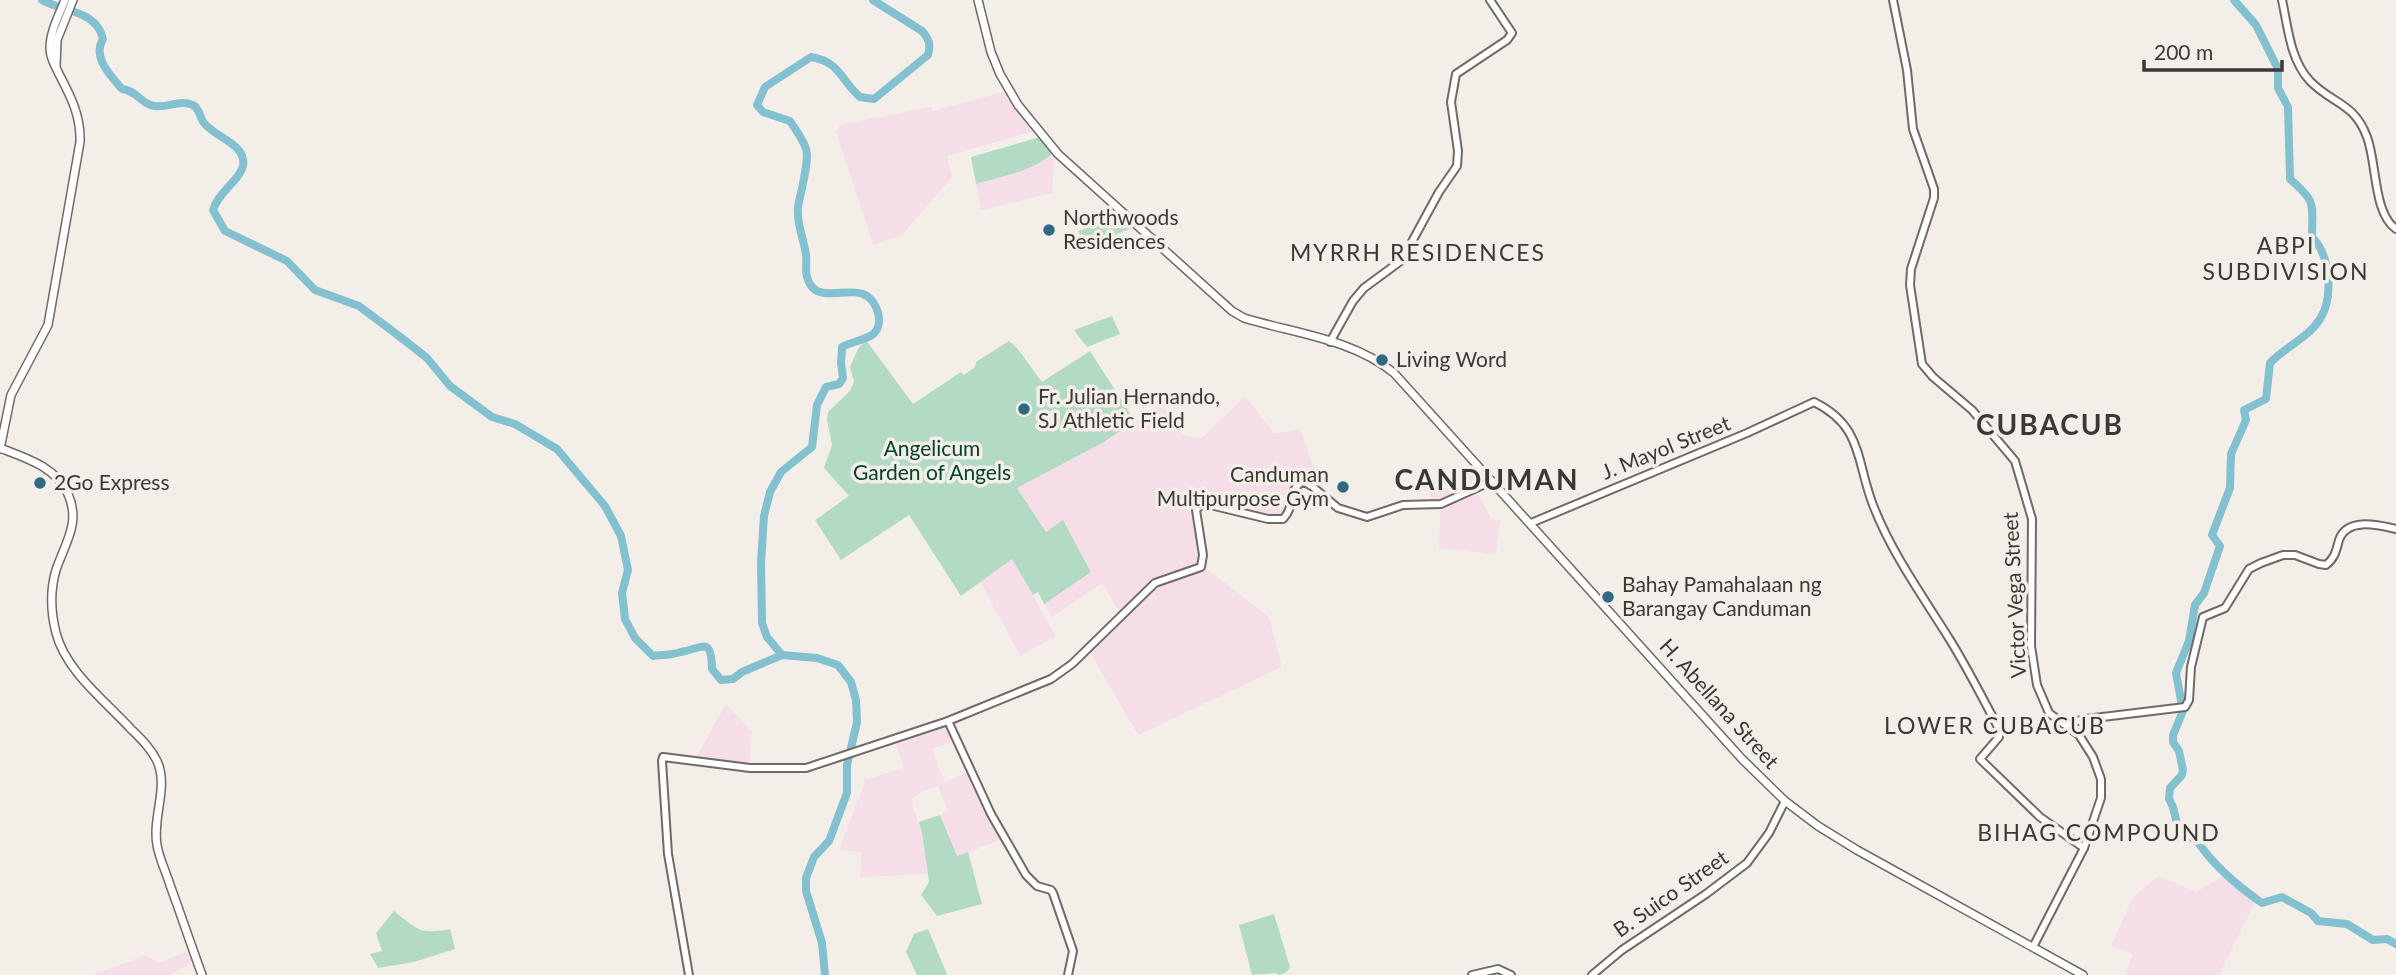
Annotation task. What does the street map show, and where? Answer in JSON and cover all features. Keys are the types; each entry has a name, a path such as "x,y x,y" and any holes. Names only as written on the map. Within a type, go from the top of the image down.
{"main road":[{"path":"65,0 55,48 56,67 78,116 81,130 79,148 48,325 11,395 0,449 48,469 63,484 71,500 74,522 56,570 52,598 57,636 74,667 145,743 158,763 161,780 155,823 157,849 202,975"},
{"path":"63,14 73,0"},
{"name":"H. Abellana Street","path":"978,0 991,52 1004,82 1018,105 1074,171 1231,311 1244,318 1330,342 1373,358 1394,373 1729,745 1785,801 1851,846 2083,975"}],"street":[{"path":"1330,342 1353,301 1364,288 1402,260 1439,192 1457,166 1458,151 1451,102 1454,76 1507,40 1512,33 1490,0"},
{"name":"Victor Vega Street","path":"1893,0 1907,70 1913,129 1934,189 1910,270 1922,364 1972,410 2015,461 2032,519 2031,646 2037,685 2049,713 2079,735 2093,757 2101,779 2101,798 2084,848 2033,947"},
{"path":"2282,0 2291,47 2308,79 2343,104 2361,123 2372,152 2385,218 2396,229"},
{"name":"J. Mayol Street","path":"1531,523 1758,429 1814,402 1833,412 1846,426 1856,447 1867,489 1883,530 1910,579 1958,652 1999,729 1999,737 1980,759 2040,817 2084,848"},
{"path":"689,975 668,854 662,759 665,757 750,768 806,768 948,722 1052,678 1072,664 1154,583 1201,567 1203,555 1196,510 1200,505 1206,504 1268,519 1283,519 1289,512 1293,491 1303,481 1338,508 1367,517 1403,505 1440,504 1492,481"},
{"path":"2064,724 2182,708 2189,700 2191,667 2203,617 2222,610 2249,569 2283,555 2295,555 2326,565 2334,558 2341,534 2355,524 2396,529"},
{"path":"948,722 994,819 1026,875 1037,886 1053,893 1072,946 1068,975"},
{"name":"B. Suico Street","path":"1592,975 1622,950 1747,863 1769,833 1785,801"},
{"path":"1472,975 1493,969 1511,975"}],"shaded area":[{"path":"1007,91 1035,131 947,156 952,177 902,235 873,245 836,132 840,125 932,107 932,111"},
{"path":"1050,156 1054,160 1052,193 981,210 976,184 1035,166"},
{"path":"1245,396 1274,433 1301,430 1313,465 1313,480 1303,478 1294,483 1289,491 1285,513 1276,516 1188,497 1199,553 1198,566 1152,580 1119,611 1102,583 1052,617 1044,604 1091,571 1063,520 1046,532 1017,488 1104,442 1161,403 1183,435 1202,438"},
{"path":"1472,466 1485,481 1455,496 1430,502 1431,488"},
{"path":"1477,492 1491,519 1500,520 1496,554 1439,548 1440,511"},
{"path":"1012,559 1056,636 1020,656 980,581"},
{"path":"1207,569 1269,617 1282,667 1138,735 1090,652 1155,585 1169,578"},
{"path":"726,704 752,732 749,766 696,758"},
{"path":"948,725 956,740 932,749 945,783 969,771 1002,839 957,857 940,815 948,811 938,786 918,794 911,800 922,832 928,874 860,877 861,852 839,850 865,782 863,780 904,768 896,744"},
{"path":"2159,876 2196,892 2223,876 2255,902 2219,975 2125,975 2133,954 2111,946 2134,896"},
{"path":"190,950 193,962 169,975 93,975 146,955 158,963"}],"green space":[{"path":"1040,137 1052,154 1044,160 1016,173 976,184 971,157"},
{"path":"1121,217 1132,228 1087,246 1078,231"},
{"path":"1112,316 1120,334 1087,347 1074,330"},
{"name":"Angelicum Garden of Angels","path":"866,340 913,404 961,372 964,375 975,367 976,362 1009,341 1042,382 1090,351 1135,421 1104,442 1017,488 1046,532 1063,520 1091,572 1044,604 1038,592 1033,595 1012,559 961,596 909,515 841,560 815,520 849,496 824,468 832,445 827,420 828,412 850,391 854,382 850,367 858,349"},
{"path":"940,815 957,856 968,852 982,904 937,916 921,895 929,882 919,822"},
{"path":"394,911 425,931 450,929 455,949 414,962 378,968 370,954 382,951 376,933"},
{"path":"1274,914 1290,967 1287,972 1277,975 1252,975 1239,925"},
{"path":"928,929 946,975 917,975 906,952 914,934"}],"waterway":[{"path":"42,0 94,22 103,39 100,46 101,59 122,89 150,105 193,105 202,121 240,152 243,158 241,171 219,198 213,210 225,231 287,261 315,290 359,306 427,358 450,386 492,417 515,424 557,449 605,506 621,536 628,570 622,593 625,619 635,638 653,656 708,648 712,669 721,680 733,679 742,672 782,655"},
{"path":"825,975 822,943 806,891 806,878 814,857 829,841 847,793 847,765 857,722 856,700 851,682 838,665 817,658 782,655 767,637 762,623 761,562 764,516 770,492 781,472 812,447 817,405 826,387 839,384 843,378 842,347 872,335 879,319 876,307 863,294 823,293 811,285 806,274 806,255 798,213 806,169 806,149 790,121 763,112 757,105 765,87 811,57 821,59 834,67 860,97 874,99 928,55 929,42 922,31 873,0"},
{"path":"2234,0 2256,25 2278,69 2278,88 2288,107 2290,179 2305,193 2311,204 2312,237 2323,254 2328,288 2324,310 2315,326 2270,363 2266,399 2244,410 2246,420 2231,454 2230,488 2212,535 2220,546 2204,593 2195,605 2189,641 2176,673 2183,711 2173,735 2173,742 2179,751 2183,770 2182,775 2170,788 2169,799 2179,832 2186,837 2195,838 2225,874 2262,903 2282,897 2311,913 2318,921 2347,924 2373,940 2387,939 2396,944"}],"place":[{"name":"Northwoods Residences","path":"1049,230"},
{"name":"Living Word","path":"1382,360"},
{"name":"Fr. Julian Hernando, SJ Athletic Field","path":"1024,409"},
{"name":"2Go Express","path":"40,483"},
{"name":"Canduman Multipurpose Gym","path":"1343,487"},
{"name":"Bahay Pamahalaan ng Barangay Canduman","path":"1608,597"}],"district":[{"name":"MYRRH RESIDENCES","path":"1418,253"},
{"name":"ABPI SUBDIVISION","path":"2286,259"},
{"name":"CUBACUB","path":"2050,425"},
{"name":"CANDUMAN","path":"1487,480"},
{"name":"LOWER CUBACUB","path":"1995,726"},
{"name":"BIHAG COMPOUND","path":"2099,833"}]}
